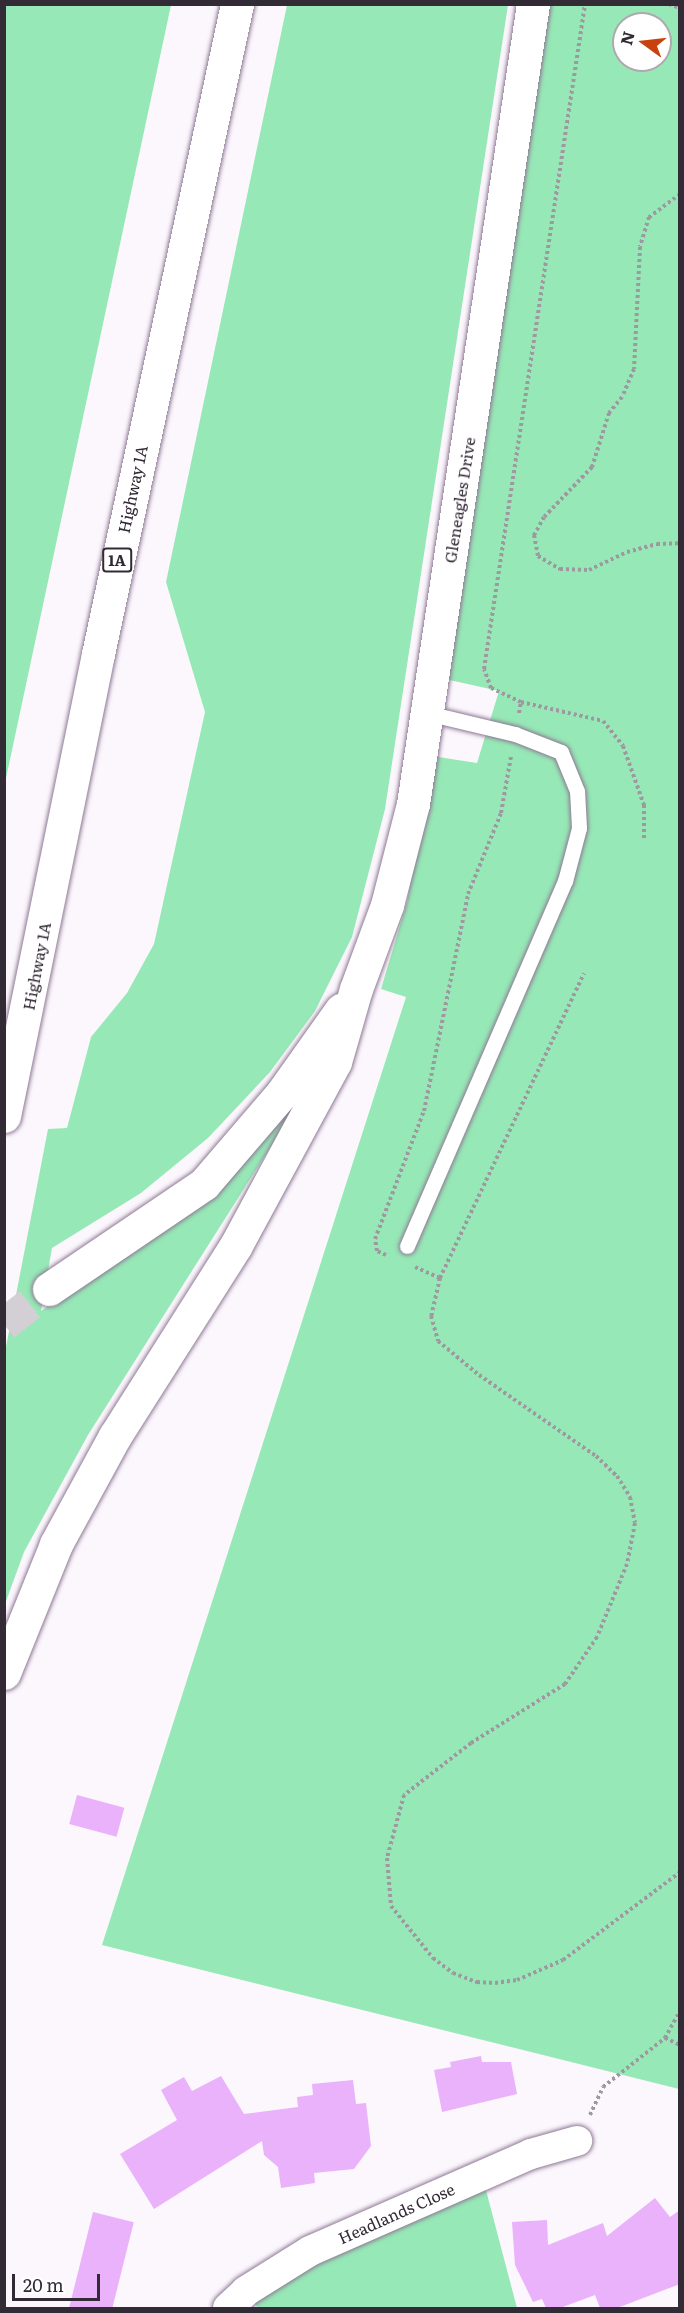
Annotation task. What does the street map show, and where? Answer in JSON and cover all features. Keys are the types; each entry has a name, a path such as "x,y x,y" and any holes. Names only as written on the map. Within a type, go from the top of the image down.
{"main road":[{"name":"Highway 1A","path":"4,1116 98,654 237,4"},
{"name":"Gleneagles Drive","path":"356,989 387,905 413,804 533,4"},
{"path":"49,1289 204,1184 282,1093 356,989"},
{"path":"4,1673 56,1544 115,1436 235,1247 334,1062 356,989"}],"street":[{"name":"Headlands Close","path":"228,2308 255,2285 310,2251 531,2154 577,2141"}],"lane":[{"path":"407,1246 565,881 579,828 577,791 561,752 515,734 427,713"}],"path":[{"path":"585,4 484,669 490,688 521,702 603,721 623,746 644,805 644,839"},
{"path":"669,4 680,8"},
{"path":"680,194 648,217 636,284 634,369 622,397 609,413 592,467 544,517 534,535 538,556 560,568 589,570 627,552 680,543"},
{"path":"398,1260 377,1251 375,1239 424,1111 462,917 474,874 501,813 521,702"},
{"path":"584,973 440,1278 431,1316 438,1341 479,1375 603,1463 630,1497 635,1523 627,1564 597,1637 565,1684 471,1743 404,1795 387,1858 390,1906 433,1958 453,1972 477,1982 495,1983 517,1980 563,1960 680,1872"},
{"path":"408,1264 440,1278"},
{"path":"577,2141 603,2087 664,2037 680,2011"},
{"path":"664,2037 680,2045"}],"green space":[{"path":"4,5 171,5 5,783"},
{"path":"287,5 508,5 385,809 352,937 315,1011 270,1072 208,1138 141,1193 52,1248 41,1311 128,1251 292,1095 297,1105 88,1435 24,1552 5,1604 5,1352 48,1129 67,1128 91,1037 127,993 154,944 205,712 166,582"},
{"path":"549,5 679,5 679,2089 102,1945 406,997 381,989 407,902 432,756 477,763 499,691 445,679"},
{"path":"482,2175 517,2308 258,2308 246,2291"}],"building":[{"path":"77,1795 124,1808 117,1837 69,1824"},
{"path":"481,2056 482,2062 511,2062 517,2094 442,2112 434,2070 451,2067 450,2062"},
{"path":"221,2076 244,2114 298,2107 297,2097 313,2095 312,2084 353,2080 356,2104 366,2103 371,2146 354,2169 314,2173 315,2183 281,2188 278,2167 264,2155 262,2141 154,2209 120,2154 177,2120 161,2090 184,2077 192,2091"},
{"path":"655,2198 670,2217 680,2210 680,2284 617,2308 600,2308 595,2295 560,2308 546,2308 542,2299 533,2302 515,2265 512,2222 547,2220 548,2245 603,2223 607,2236"},
{"path":"93,2212 134,2222 112,2308 69,2308"}],"tunnel":[{"path":"4,1324 49,1289"}]}
